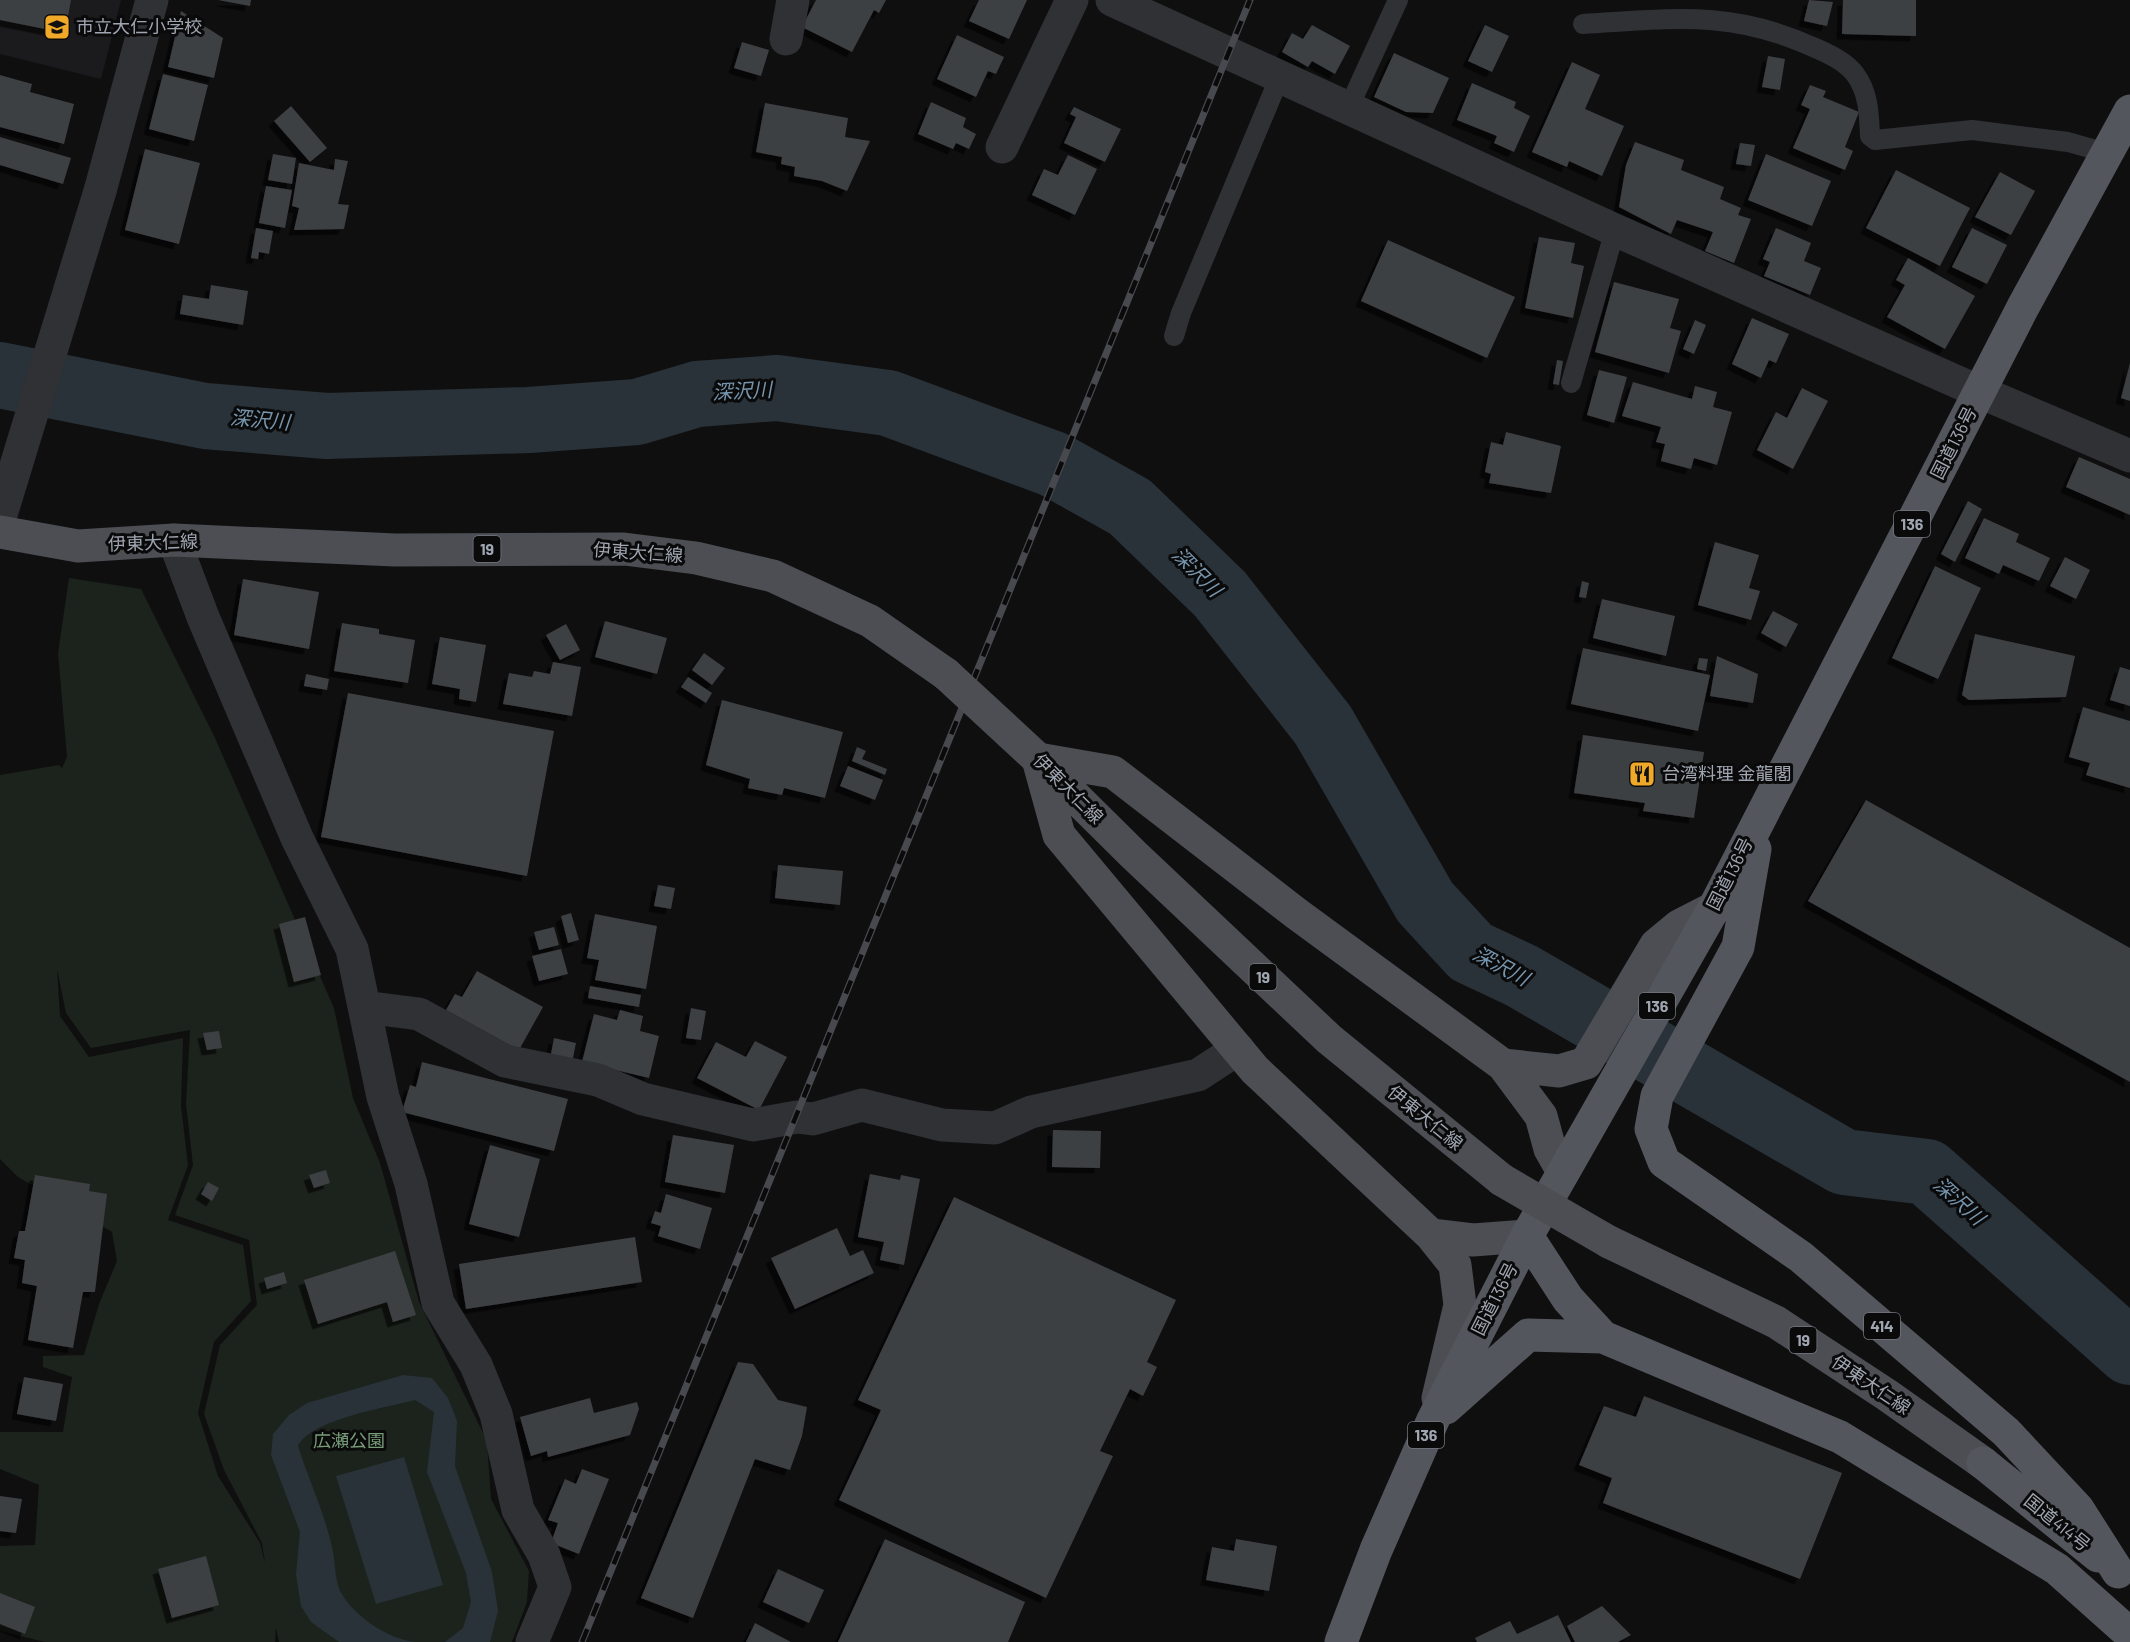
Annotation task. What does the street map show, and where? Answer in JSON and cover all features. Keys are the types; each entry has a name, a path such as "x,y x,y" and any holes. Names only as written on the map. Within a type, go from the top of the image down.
{"highway":[{"name":"国道136号","path":"1341,1642 1376,1550 1432,1420 1527,1236 1714,908 2023,307 2130,111"},
{"name":"414","path":"1760,818 1738,947 1657,1096 1651,1129 1664,1162 1801,1257 2006,1432 2078,1509 2124,1578"},
{"path":"1527,1236 1568,1299 1603,1337"},
{"path":"1432,1420 1528,1335 1603,1337 1840,1437 2057,1569 2130,1634"},
{"name":"国道414号","path":"1983,1463 2124,1578"}],"main road":[{"name":"伊東大仁線","path":"0,532 78,546 174,540 395,550 624,549 696,558 773,576 870,621 946,674 1038,759 1134,855 1329,1039 1502,1180 1609,1242 1776,1322 1887,1395 1983,1463"},
{"path":"1432,1420 1460,1305 1455,1265 1431,1235 1255,1070 1059,835 1038,759 1113,772 1297,914 1503,1065 1541,1116 1550,1149 1563,1172"},
{"path":"1503,1065 1559,1071 1586,1063 1656,945 1678,926 1714,908"},
{"path":"1431,1235 1473,1240 1527,1236"}],"street":[{"path":"0,518 100,191 152,0"},
{"path":"786,39 793,0"},
{"path":"1002,147 1072,0"},
{"path":"1112,0 1615,230 2130,456"},
{"path":"174,540 203,617 297,838 351,949 383,1097 411,1184 438,1303 476,1365 496,1414 518,1510 544,1555 555,1587 532,1642"},
{"path":"364,1007 419,1014 505,1061 598,1080 643,1099 753,1125 797,1117 813,1119 862,1105 942,1125 995,1128 1031,1112 1198,1075 1238,1049"}],"lane":[{"path":"1349,107 1398,0"},
{"path":"1583,24 1714,18 1740,22 1799,41 1826,53 1855,75 1868,101 1870,136 1875,140 1972,130 2068,142 2107,153"},
{"path":"1174,336 1185,303 1280,76"},
{"path":"1571,383 1615,230"}],"shaded area":[{"name":"市立大仁小学校","path":"0,0 121,0 101,79 0,54"},
{"path":"403,1375 432,1378 448,1398 457,1421 455,1466 492,1572 498,1611 490,1642 445,1642 463,1628 471,1602 466,1573 427,1472 434,1412 415,1400 333,1422 306,1437 298,1446 326,1525 340,1591 356,1612 374,1626 395,1637 415,1642 339,1642 311,1622 301,1606 296,1574 300,1532 271,1455 273,1434 289,1415 307,1403"},
{"path":"404,1457 443,1585 376,1604 336,1476"}],"green space":[{"name":"広瀬公園","path":"69,578 141,589 215,738 334,1008 353,1098 380,1163 419,1302 487,1441 491,1499 529,1571 527,1602 512,1642 279,1642 276,1628 275,1642 45,1642 0,1631 0,1546 35,1545 39,1485 0,1469 0,1432 63,1432 72,1377 43,1367 43,1356 84,1355 99,1304 117,1261 112,1232 18,1177 0,1159 0,775 59,765 62,768 67,757 58,653","holes":["57,969 66,1013 91,1048 190,1030 186,1104 193,1165 175,1215 249,1240 257,1305 220,1345 204,1414 224,1470 262,1543 265,1563 260,1543 218,1476 198,1413 214,1342 251,1301 243,1245 168,1220 188,1165 181,1106 183,1038 89,1057 60,1016"]}],"building":[{"path":"0,0 71,0 65,33 0,20"},
{"path":"218,0 251,0 250,6"},
{"path":"816,0 886,0 879,13 874,10 852,52 802,27"},
{"path":"979,0 1027,0 1009,39 969,21"},
{"path":"1809,0 1833,2 1827,26 1804,21"},
{"path":"1843,0 1916,0 1916,36 1842,34"},
{"path":"181,11 223,38 214,78 168,67"},
{"path":"1312,25 1350,46 1335,74 1312,61 1308,67 1282,52 1292,33 1303,39"},
{"path":"1485,25 1509,36 1492,72 1468,61"},
{"path":"957,35 1004,57 996,74 988,71 976,97 937,79"},
{"path":"742,42 769,50 761,76 734,68"},
{"path":"1394,53 1449,78 1433,113 1406,112 1374,97"},
{"path":"1768,56 1785,59 1780,90 1762,87"},
{"path":"1572,62 1600,75 1585,109 1624,126 1602,176 1569,161 1567,167 1532,152"},
{"path":"163,74 208,85 194,141 149,129"},
{"path":"0,75 32,84 30,92 74,104 64,144 0,127"},
{"path":"1472,83 1516,102 1514,108 1530,116 1514,152 1494,143 1497,136 1457,120"},
{"path":"1810,85 1826,91 1823,97 1859,112 1845,147 1853,151 1845,170 1793,148 1810,109 1801,105"},
{"path":"931,102 966,118 963,127 976,134 969,149 956,143 953,149 918,134"},
{"path":"765,103 848,118 845,137 870,141 847,191 822,181 794,176 795,167 781,164 782,157 756,152"},
{"path":"291,106 327,148 310,162 274,121"},
{"path":"1074,107 1121,129 1105,162 1064,143 1076,117 1070,114"},
{"path":"0,137 71,158 63,184 0,165"},
{"path":"1635,142 1684,160 1681,170 1724,187 1720,199 1741,208 1738,215 1751,219 1734,263 1705,251 1713,232 1677,220 1671,234 1619,207 1626,165"},
{"path":"1740,143 1755,145 1751,166 1736,164"},
{"path":"145,149 200,163 179,244 125,230"},
{"path":"273,154 296,158 292,184 268,180"},
{"path":"1766,154 1831,181 1812,226 1748,200"},
{"path":"1068,155 1097,169 1075,215 1032,195 1044,169 1058,175"},
{"path":"335,159 348,161 338,204 349,205 344,229 294,230 299,208 292,206 299,163 334,170"},
{"path":"1896,170 1970,208 1940,266 1866,228"},
{"path":"2000,172 2035,191 2011,235 1975,217"},
{"path":"266,186 292,190 285,228 259,223"},
{"path":"256,228 273,231 269,254 259,252 258,259 251,258"},
{"path":"1776,228 1811,243 1804,261 1821,268 1810,295 1764,276 1770,262 1763,259"},
{"path":"1972,228 2007,245 1987,284 1952,267"},
{"path":"1539,237 1575,243 1571,263 1584,266 1573,318 1525,308"},
{"path":"1388,240 1515,297 1487,358 1361,301"},
{"path":"1908,258 1975,296 1945,349 1887,317 1905,285 1896,280"},
{"path":"1614,282 1679,299 1670,328 1681,331 1669,373 1595,352"},
{"path":"211,285 248,291 243,325 180,314 183,295 209,299"},
{"path":"1752,318 1789,334 1776,363 1769,360 1761,378 1732,364"},
{"path":"1695,320 1706,325 1694,354 1683,349"},
{"path":"1557,360 1563,361 1559,385 1553,384"},
{"path":"2130,363 2130,401 2121,398"},
{"path":"1599,370 1627,377 1614,423 1587,415"},
{"path":"1633,382 1692,399 1695,386 1717,392 1713,407 1732,412 1717,465 1694,458 1691,469 1661,461 1665,444 1656,442 1661,427 1622,416"},
{"path":"1802,388 1828,401 1793,469 1757,450 1776,412 1787,418"},
{"path":"1506,432 1561,446 1551,493 1489,483 1491,474 1485,472 1491,442 1503,445"},
{"path":"2079,457 2130,479 2130,515 2066,487"},
{"path":"1968,501 1982,509 1955,562 1941,554"},
{"path":"1984,518 2019,534 2016,542 2050,558 2039,581 2003,565 1999,574 1965,558"},
{"path":"1715,542 1759,555 1749,588 1760,591 1751,620 1698,605"},
{"path":"2065,557 2090,570 2076,599 2050,586"},
{"path":"1935,566 1981,588 1938,679 1892,658"},
{"path":"243,579 319,592 309,649 234,635"},
{"path":"1582,581 1589,583 1586,598 1579,597"},
{"path":"1602,599 1675,616 1666,656 1593,638"},
{"path":"1773,611 1798,624 1786,647 1761,633"},
{"path":"605,621 667,638 657,674 595,657"},
{"path":"342,623 379,629 379,634 415,640 408,683 334,671"},
{"path":"566,624 580,650 560,660 546,635"},
{"path":"1975,634 2075,656 2066,697 1969,700 1962,695"},
{"path":"440,637 486,645 476,702 459,699 460,689 432,684"},
{"path":"1583,648 1710,675 1698,731 1571,704"},
{"path":"704,653 725,668 712,685 692,670"},
{"path":"1717,656 1758,674 1753,703 1710,696"},
{"path":"1699,658 1708,659 1706,671 1697,669"},
{"path":"553,662 581,667 572,716 503,704 509,673 532,677 534,671 550,674"},
{"path":"2120,667 2130,670 2130,706 2110,700"},
{"path":"306,674 329,679 327,690 304,686"},
{"path":"688,677 712,693 706,703 681,687"},
{"path":"348,693 554,731 527,876 321,837"},
{"path":"722,700 843,732 825,798 784,788 782,795 748,788 750,779 706,765"},
{"path":"2083,707 2130,721 2130,788 2086,775 2090,763 2069,757"},
{"path":"1583,735 1704,752 1694,818 1643,811 1645,803 1574,793"},
{"path":"857,747 866,751 862,759 887,769 885,775 852,761"},
{"path":"848,766 883,780 875,800 840,786"},
{"path":"1866,800 2130,948 2130,1082 1808,901"},
{"path":"778,865 843,871 840,905 775,898"},
{"path":"658,885 675,888 671,909 654,906"},
{"path":"571,913 579,940 568,943 561,916"},
{"path":"595,914 657,926 646,989 595,980 599,960 587,958"},
{"path":"305,917 321,975 294,982 279,924"},
{"path":"554,927 559,945 539,950 534,932"},
{"path":"561,949 568,974 539,981 532,956"},
{"path":"477,971 543,1007 519,1050 446,1010 455,994 462,997"},
{"path":"590,986 641,995 639,1007 588,998"},
{"path":"691,1008 706,1011 701,1040 686,1038"},
{"path":"620,1010 643,1016 640,1031 659,1036 649,1078 582,1062 594,1014 617,1020"},
{"path":"219,1031 222,1048 207,1050 203,1033"},
{"path":"554,1038 576,1043 572,1063 550,1059"},
{"path":"755,1041 787,1057 759,1110 697,1078 716,1042 746,1057"},
{"path":"422,1062 568,1099 554,1151 402,1112 410,1085 416,1087"},
{"path":"1053,1130 1101,1131 1100,1168 1052,1167"},
{"path":"673,1135 734,1145 725,1193 665,1182"},
{"path":"490,1145 540,1159 519,1237 469,1224"},
{"path":"326,1170 330,1183 314,1188 309,1175"},
{"path":"870,1174 900,1180 901,1175 920,1179 904,1265 880,1260 884,1242 858,1237"},
{"path":"35,1175 90,1184 89,1191 107,1194 95,1292 83,1292 73,1348 28,1340 37,1286 22,1283 25,1260 14,1258 19,1231 25,1231"},
{"path":"208,1182 219,1188 212,1201 201,1194"},
{"path":"666,1194 712,1208 700,1249 658,1236 661,1226 651,1223 655,1211 661,1213"},
{"path":"954,1197 1176,1300 1147,1362 1157,1367 1143,1396 1130,1389 1100,1451 1113,1456 1046,1598 839,1500 881,1410 858,1400"},
{"path":"837,1228 850,1256 863,1250 874,1273 795,1309 771,1258"},
{"path":"635,1237 642,1282 466,1309 459,1264"},
{"path":"395,1251 416,1315 393,1322 387,1302 318,1324 304,1280"},
{"path":"284,1272 287,1283 267,1289 264,1278"},
{"path":"738,1362 753,1364 778,1400 807,1407 802,1436 790,1470 755,1459 693,1618 641,1598"},
{"path":"24,1377 63,1384 56,1421 17,1414"},
{"path":"1644,1396 1842,1473 1800,1579 1603,1503 1612,1478 1579,1465 1604,1406 1636,1417"},
{"path":"590,1398 594,1413 637,1402 639,1409 630,1435 548,1457 547,1451 531,1456 520,1417"},
{"path":"582,1469 609,1479 579,1554 551,1543 558,1523 548,1520 565,1479 576,1484"},
{"path":"0,1496 22,1499 16,1533 0,1531"},
{"path":"885,1539 1025,1602 1008,1642 838,1642"},
{"path":"1236,1539 1277,1546 1269,1591 1206,1580 1212,1547 1234,1551"},
{"path":"206,1556 219,1605 172,1618 158,1569"},
{"path":"778,1569 824,1590 809,1623 763,1602"},
{"path":"0,1593 35,1607 25,1634 0,1624"},
{"path":"1602,1606 1631,1635 1618,1642 1575,1642 1567,1626"},
{"path":"1558,1615 1571,1642 1477,1642 1475,1638 1510,1621 1517,1634"},
{"path":"755,1623 791,1642 746,1642"}],"waterway":[{"name":"深沢川","path":"0,375 205,416 327,426 529,420 637,412 697,394 777,388 888,403 1053,464 1130,507 1220,594 1323,725 1425,902 1471,952 1522,976 1844,1162 1927,1172 2130,1352"}],"railway":[{"path":"582,1642 1250,0"}],"place":[{"name":"市立大仁小学校","path":"57,27"},
{"name":"台湾料理 金龍閣","path":"1642,774"}]}
